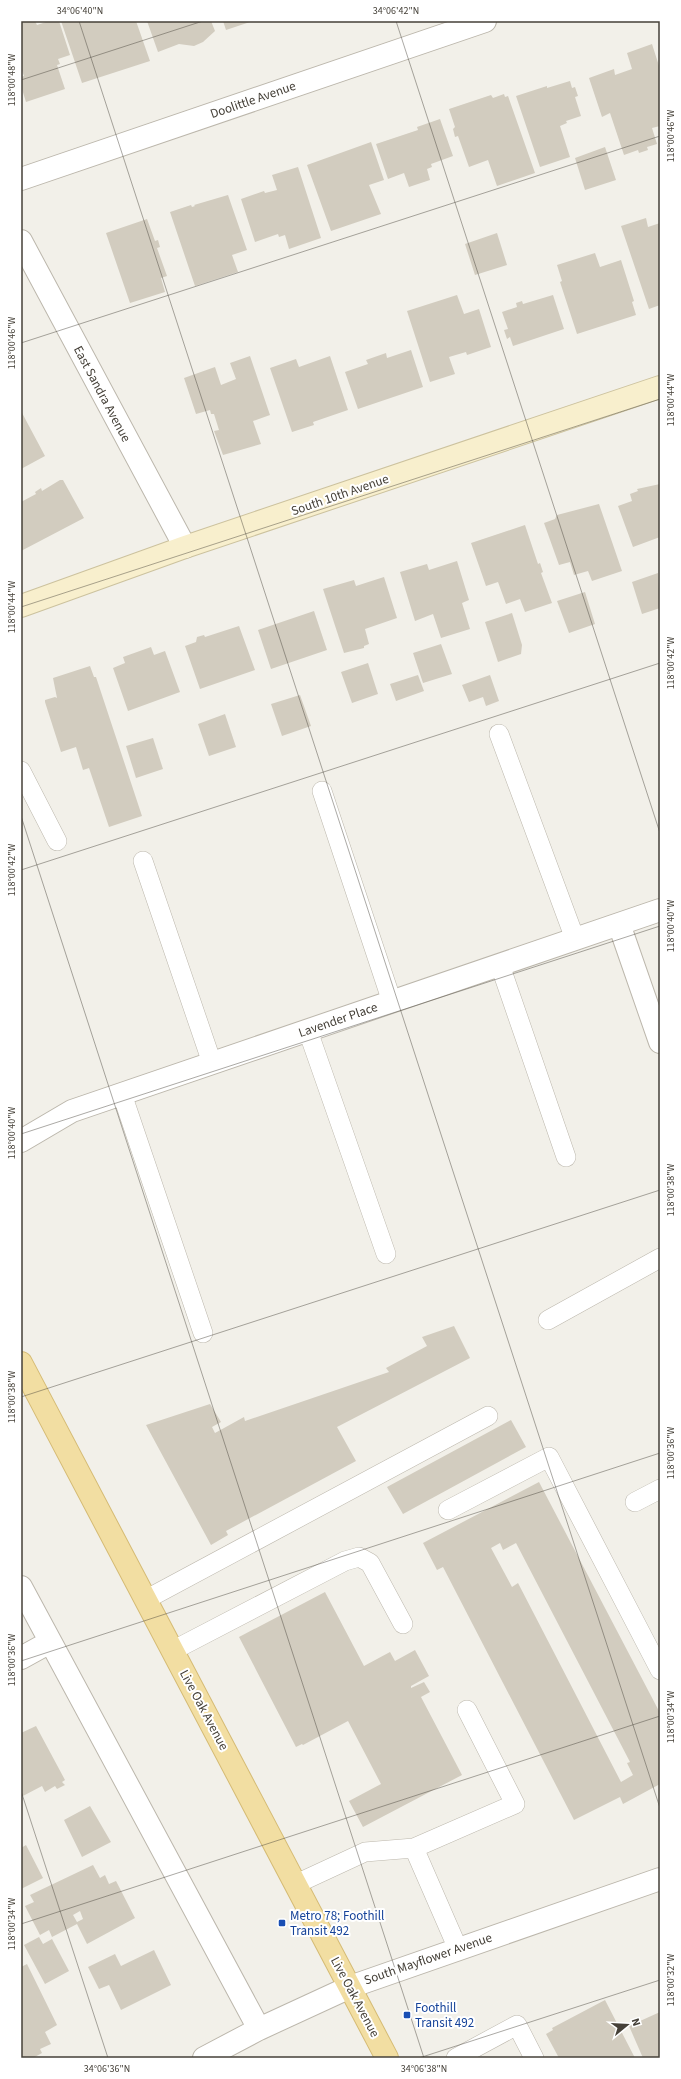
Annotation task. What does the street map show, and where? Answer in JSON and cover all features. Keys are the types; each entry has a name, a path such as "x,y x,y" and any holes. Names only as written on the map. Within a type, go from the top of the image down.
{"main road":[{"name":"Live Oak Avenue","path":"21,1363 387,2058"}],"street":[{"name":"Doolittle Avenue","path":"21,179 485,21"},
{"name":"East Sandra Avenue","path":"21,241 185,547"},
{"name":"South 10th Avenue","path":"21,606 185,547 660,387"},
{"name":"Lavender Place","path":"21,1141 72,1111 660,910"},
{"path":"618,924 660,1042"},
{"path":"21,1587 259,2028"},
{"path":"21,1658 50,1642"},
{"name":"South Mayflower Avenue","path":"204,2058 259,2028 350,1987 660,1879"}],"lane":[{"path":"500,734 576,939"},
{"path":"21,771 57,841"},
{"path":"322,791 392,1002"},
{"path":"143,861 212,1063"},
{"path":"500,965 566,1157"},
{"path":"308,1031 386,1254"},
{"path":"122,1094 203,1333"},
{"path":"548,1320 660,1258"},
{"path":"145,1600 488,1416"},
{"path":"448,1510 549,1457 660,1670"},
{"path":"635,1502 660,1489"},
{"path":"172,1651 345,1561 359,1557 370,1563 403,1624"},
{"path":"296,1884 365,1852 414,1848 516,1804 467,1710"},
{"path":"414,1848 458,1949"},
{"path":"456,2058 517,2025 534,2058"}],"building":[{"path":"21,21 35,21 37,25 49,21 59,21 70,55 58,59 60,64 57,65 65,89 26,102 21,86 21,77 24,76 21,68"},
{"path":"61,21 136,21 150,61 82,83"},
{"path":"147,21 211,21 215,31 203,42 194,46 179,44 158,52"},
{"path":"223,21 253,21 226,30"},
{"path":"652,44 660,69 660,126 652,128 657,144 647,147 648,150 639,153 638,150 624,155 610,113 602,117 589,78 614,69 615,75 632,69 627,53"},
{"path":"570,81 572,88 575,87 578,96 575,97 581,116 566,121 567,123 560,126 570,157 540,167 516,96 547,86 547,88"},
{"path":"504,94 505,97 508,96 535,173 497,186 488,160 469,167 458,136 455,137 453,129 455,127 449,109 491,95 493,98"},
{"path":"440,119 453,156 431,164 432,167 427,169 430,180 409,187 404,173 388,179 376,144 418,130 417,127"},
{"path":"371,142 384,180 369,185 381,214 331,231 307,165"},
{"path":"605,147 616,180 585,190 575,158"},
{"path":"298,167 321,238 289,249 285,235 279,237 278,234 255,242 241,199 264,191 265,193 277,190 272,175"},
{"path":"228,195 247,250 232,255 238,272 195,286 170,212 191,205 192,207 195,206 194,205"},
{"path":"646,218 648,227 660,223 660,305 649,309 621,226"},
{"path":"147,219 155,241 158,240 160,247 157,248 167,276 161,278 165,292 130,303 106,233"},
{"path":"497,233 507,265 475,275 465,244"},
{"path":"595,253 600,267 621,260 634,301 632,302 636,315 577,334 560,282 562,281 557,265"},
{"path":"457,295 464,314 479,309 491,347 467,355 466,352 449,357 455,374 430,382 407,311"},
{"path":"553,295 564,329 513,346 510,337 507,339 504,330 508,329 502,312 517,307 516,303 522,301 523,304"},
{"path":"411,350 423,387 358,409 345,372 368,364 366,360 386,353 387,358"},
{"path":"250,356 270,415 253,421 261,444 223,455 214,431 219,430 214,414 211,414 210,410 196,414 184,378 215,367 221,385 236,379 230,363"},
{"path":"330,356 348,410 313,422 314,425 292,432 270,368 296,359 299,367"},
{"path":"21,411 45,456 21,469"},
{"path":"60,480 63,480 84,518 21,551 21,502 36,494 35,492 41,488 42,491"},
{"path":"660,484 660,537 633,547 618,506 632,501 630,494 638,491 637,489"},
{"path":"599,504 622,571 592,581 588,571 574,575 570,562 559,565 544,523 555,519 557,515"},
{"path":"525,525 538,564 540,563 543,572 541,573 552,603 525,612 520,599 506,604 498,582 486,586 471,543"},
{"path":"457,561 469,600 462,603 470,629 441,638 433,614 415,621 400,572 427,564 429,570"},
{"path":"658,573 660,608 642,614 632,582"},
{"path":"384,577 397,618 365,629 369,644 364,646 364,648 344,653 323,589 354,580 356,586"},
{"path":"585,592 595,624 569,633 557,601"},
{"path":"314,611 327,650 271,669 258,630"},
{"path":"512,613 522,645 521,654 498,662 485,622"},
{"path":"239,626 255,670 200,689 185,646 196,642 197,637 204,635 205,637"},
{"path":"441,644 452,674 423,683 413,653"},
{"path":"151,647 154,655 165,651 180,692 128,711 113,668 125,663 123,657"},
{"path":"368,663 378,694 352,703 341,672"},
{"path":"90,666 94,677 96,677 142,816 109,827 89,768 83,770 76,747 61,752 45,702 45,700 55,697 57,698 53,678"},
{"path":"418,675 424,691 396,701 390,684"},
{"path":"490,675 499,701 486,706 483,697 469,702 462,685"},
{"path":"300,695 311,726 282,736 271,704"},
{"path":"225,714 236,747 209,756 198,724"},
{"path":"153,738 163,769 136,778 126,746"},
{"path":"454,1326 470,1358 337,1427 356,1461 226,1531 228,1535 211,1545 146,1425 210,1404 221,1422 212,1427 215,1433 244,1417 245,1421 389,1372 386,1368 427,1346 422,1337"},
{"path":"511,1420 526,1447 403,1514 387,1487"},
{"path":"539,1482 660,1713 660,1784 623,1804 620,1797 574,1820 443,1567 437,1570 423,1543","holes":["500,1543 503,1550 516,1543 630,1762 627,1763 633,1775 621,1782 518,1583 512,1587 491,1548"]},
{"path":"325,1592 364,1666 390,1652 395,1661 415,1650 429,1676 411,1686 411,1688 424,1682 430,1692 421,1697 462,1775 363,1827 349,1801 381,1784 348,1721 303,1745 302,1744 296,1747 239,1637"},
{"path":"36,1726 65,1780 62,1782 65,1785 57,1789 55,1786 45,1792 42,1786 21,1797 21,1733"},
{"path":"90,1806 111,1842 82,1857 64,1820"},
{"path":"26,1845 43,1878 21,1889 21,1848"},
{"path":"93,1865 100,1878 105,1875 109,1884 116,1881 135,1918 87,1944 77,1924 52,1937 49,1930 40,1935 25,1906 34,1902 30,1895","holes":["80,1911 83,1919 77,1922 73,1915"]},
{"path":"39,1937 43,1944 52,1939 69,1971 45,1984 24,1945"},
{"path":"154,1950 171,1985 121,2010 109,1985 99,1989 88,1967 115,1954 121,1966"},
{"path":"27,1964 57,2025 45,2032 51,2044 40,2049 42,2053 33,2058 21,2058 21,1967"},
{"path":"605,2000 635,2058 559,2058 546,2034 553,2030 552,2028"},
{"path":"660,2012 660,2058 643,2058 629,2026"}],"place":[{"name":"Metro 78; Foothill Transit 492","path":"282,1923"},
{"name":"Foothill Transit 492","path":"407,2015"}]}
